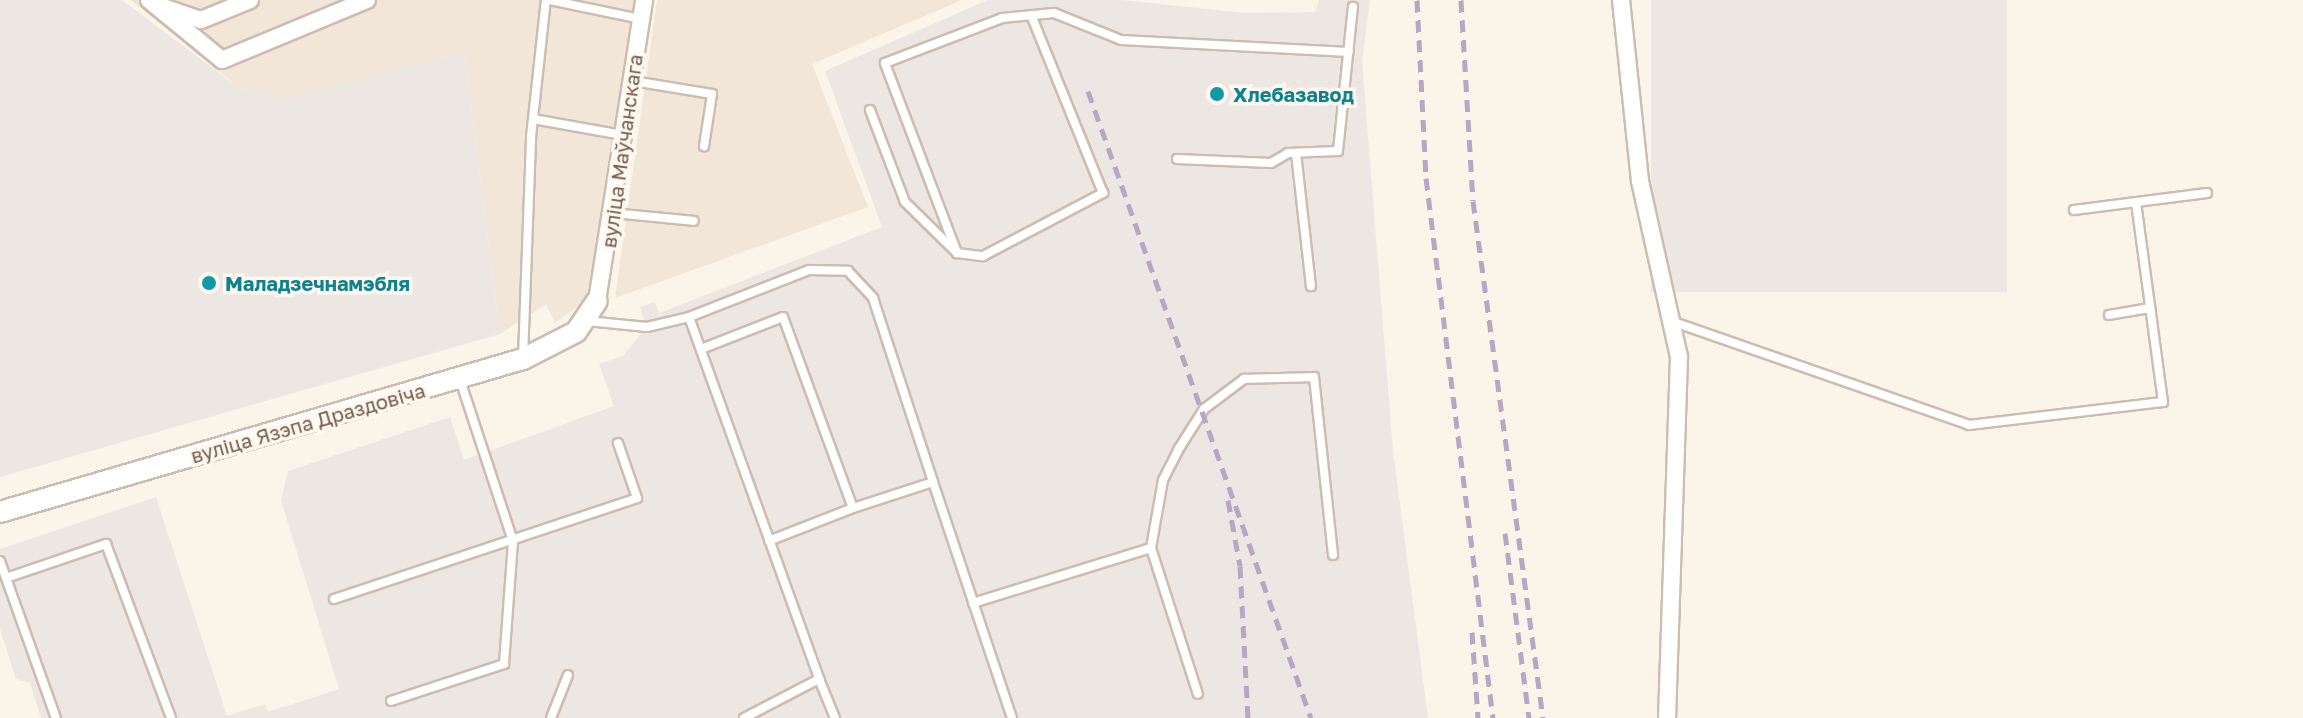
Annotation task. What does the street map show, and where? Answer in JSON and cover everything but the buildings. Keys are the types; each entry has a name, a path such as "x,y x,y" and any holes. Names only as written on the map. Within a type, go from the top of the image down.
{"street":[{"path":"152,2 201,20 250,0"},
{"path":"152,2 222,60 367,0"},
{"name":"вуліца Маўчанскага","path":"597,301 626,136 644,0"},
{"path":"1621,0 1640,181 1674,322 1681,437 1667,718"},
{"name":"вуліца Язэпа Драздовіча","path":"0,512 523,359 576,332 597,301"}],"lane":[{"path":"523,359 533,119 548,0 641,19"},
{"path":"1177,159 1271,163 1296,153 1338,151 1353,7"},
{"path":"957,253 885,63 1002,18 1054,13 1121,40 1349,52"},
{"path":"870,110 905,202 957,253 983,256 1103,193 1031,15"},
{"path":"633,81 712,94 704,146"},
{"path":"533,119 626,136"},
{"path":"1296,153 1311,286"},
{"path":"2074,210 2207,193"},
{"path":"1674,322 1969,425 2163,402 2136,203"},
{"path":"613,213 694,221"},
{"path":"584,321 647,327 689,317 809,270 848,271 873,298 1012,718"},
{"path":"2109,315 2150,308"},
{"path":"689,317 835,718"},
{"path":"701,349 783,317 853,508"},
{"path":"1198,694 1151,548 1163,480 1204,409 1244,379 1314,377 1333,555"},
{"path":"391,701 504,664 513,541 460,379"},
{"path":"334,599 637,498 618,443"},
{"path":"769,541 853,508 933,482"},
{"path":"6,578 106,544 171,718"},
{"path":"973,603 1151,548"},
{"path":"0,561 56,718"},
{"path":"551,718 568,675"},
{"path":"744,718 819,679"}],"shaded area":[{"path":"0,0 122,0 239,88 291,99 464,52 500,334 0,477"},
{"path":"131,0 634,0 593,295 555,323 546,304 500,334 464,52 291,99 239,88"},
{"path":"657,0 962,0 812,64 868,207 615,298"},
{"path":"988,0 1122,0 1245,13 1315,12 1319,0 1370,0 1362,61 1393,451 1428,718 41,718 30,683 16,679 0,629 0,549 156,497 227,716 265,704 268,712 339,689 281,500 288,471 450,417 464,460 614,406 599,364 623,356 646,327 640,307 655,302 659,313 882,227 825,71"},
{"path":"1651,0 2007,0 2007,292 1651,292"}],"railway":[{"path":"1417,0 1426,178 1493,718"},
{"path":"1461,0 1473,201 1543,718"},
{"path":"1088,91 1311,718"},
{"path":"1228,500 1240,566 1248,718"},
{"path":"1505,533 1529,718"},
{"path":"1472,632 1478,718"}],"place":[{"name":"Хлебазавод","path":"1217,94"},
{"name":"Маладзечнамэбля","path":"209,283"}]}
